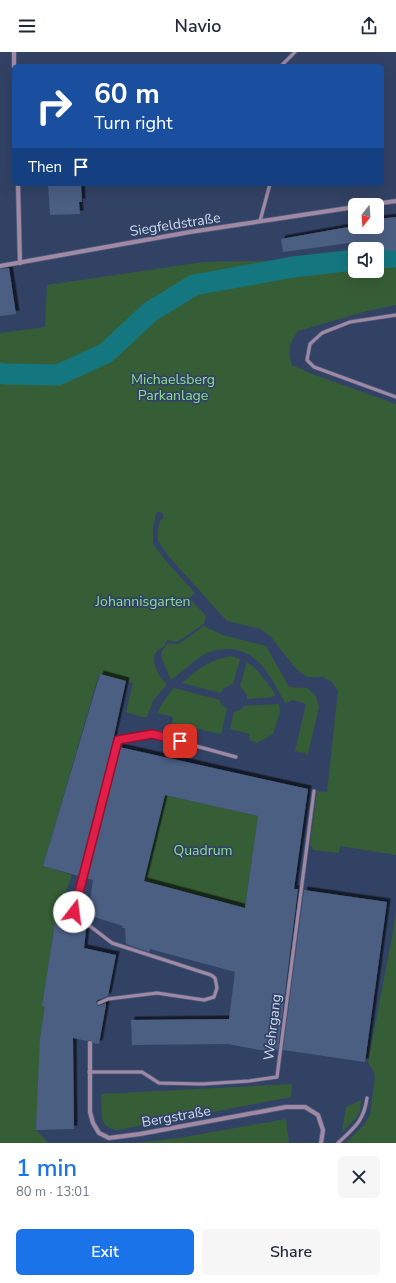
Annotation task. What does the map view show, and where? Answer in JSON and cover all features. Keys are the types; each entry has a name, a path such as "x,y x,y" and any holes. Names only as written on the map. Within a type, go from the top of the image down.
{"street":[{"path":"14,52 14,64"},
{"path":"18,186 20,263"},
{"path":"384,203 396,201"},
{"name":"Siegfeldstraße","path":"0,266 122,244 348,208"},
{"name":"Bergstraße","path":"90,1043 89,1072 90,1112 92,1123 99,1133 109,1138 140,1134 286,1108 305,1107 318,1115 323,1130 321,1143"}],"lane":[{"path":"283,64 295,52"},
{"path":"260,222 269,186"},
{"path":"396,315 350,322 322,333 310,344 307,360 314,367 396,397"},
{"path":"100,1003 108,998 157,993 204,1000 214,997 217,988 215,978 211,975 112,943 74,912 118,740 152,734 236,757"},
{"name":"Wehrgang","path":"89,1072 142,1072 159,1083 202,1084 249,1081 277,1077 314,791"},
{"path":"338,1143 359,1122 364,1114 367,1098"}],"green space":[{"name":"Michaelsberg Parkanlage","path":"384,258 396,259 396,305 367,311 298,331 289,351 292,365 312,374 396,404 396,855 340,846 339,853 313,850 310,843 317,791 327,792 338,691 332,682 323,677 307,677 296,669 271,637 261,629 227,621 170,558 158,541 158,529 160,521 163,518 163,514 157,512 153,527 153,544 195,593 189,598 206,616 204,624 177,642 167,640 164,646 156,652 154,661 156,670 167,684 153,701 147,717 126,712 133,683 99,674 43,866 72,875 55,923 42,1006 45,1006 42,1028 36,1130 48,1143 0,1143 0,333 45,327 47,285 204,262 348,259 348,278 384,278"},
{"path":"204,626 223,635 266,646 289,687 307,688 316,696 319,707 308,754 295,751 306,704 293,700 285,703 264,668 257,660 249,655 240,651 229,649 211,652 196,660 171,680 161,657 162,651 168,643 179,644"},
{"path":"231,656 240,659 233,684 224,688 221,693 182,683 204,666 216,660"},
{"path":"247,662 258,671 275,695 272,697 247,699 247,695 240,686"},
{"path":"174,688 220,700 221,704 227,709 221,734 172,723 173,717 158,713 162,703"},
{"path":"279,704 280,712 273,734 257,743 249,740 250,734 230,729 234,712 242,709 244,706"},
{"name":"Quadrum","path":"165,795 258,816 245,908 144,881"},
{"path":"396,910 396,1143 346,1143 364,1125 370,1115 375,1077 374,1072 368,1062"},
{"path":"292,1084 291,1097 117,1130 107,1127 102,1118 101,1094"},
{"path":"361,1100 360,1112 342,1132 346,1107"},
{"path":"286,1119 289,1143 135,1143 179,1138"}],"building":[{"path":"48,186 81,186 82,202 79,202 80,214 50,215"},
{"path":"396,217 396,251 384,250 384,242 348,242 283,252 281,239 348,227 348,234 384,234 384,218"},
{"path":"9,268 16,314 0,316 0,269"},
{"path":"100,674 126,681 113,746 79,876 43,866"},
{"path":"119,747 308,789 294,889 298,889 278,1050 271,1049 271,1052 228,1044 132,1045 131,1020 229,1019 235,972 150,949 149,952 126,944 125,928 122,928 123,926 94,917 89,908 93,880 85,878","holes":["165,795 258,816 245,908 144,881"]},
{"path":"304,890 387,902 365,1062 283,1050"},
{"path":"55,923 86,930 84,948 116,955 108,996 96,1002 98,1006 106,1003 99,1044 93,1043 90,1040 87,1041 73,1038 74,1129 36,1130 40,1039 45,1006 42,1006"}],"waterway":[{"path":"384,258 396,257"},
{"path":"0,373 58,375 106,353 150,312 194,285 293,267 348,261"}],"route":[{"path":"74,912 118,740 152,734 180,741"}],"park label":[{"name":"Johannisgarten","path":"143,601"}]}
